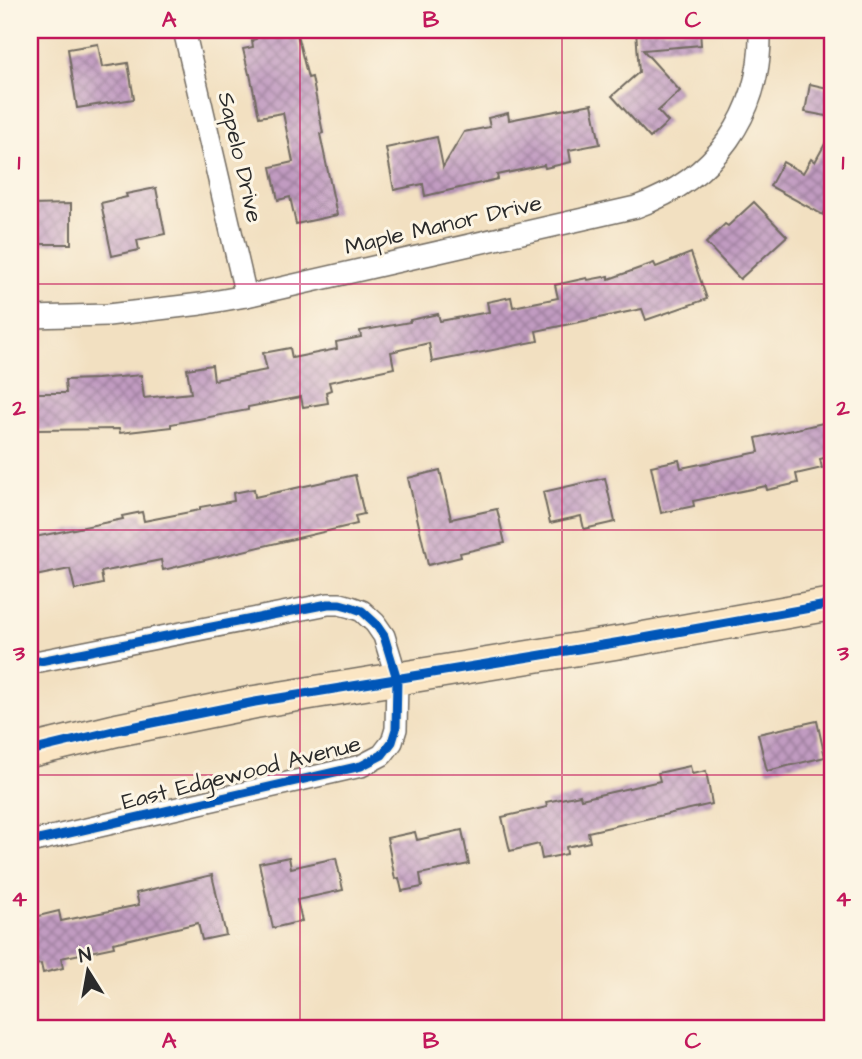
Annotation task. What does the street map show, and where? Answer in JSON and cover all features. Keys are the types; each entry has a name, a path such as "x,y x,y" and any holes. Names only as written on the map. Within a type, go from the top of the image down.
{"main road":[{"path":"30,751 189,714 832,604"}],"street":[{"name":"Sapelo Drive","path":"184,30 246,296"},
{"name":"Maple Manor Drive","path":"30,317 108,316 246,296 636,207 658,199 697,174 714,158 735,131 757,76 760,30"},
{"name":"East Edgewood Avenue","path":"30,663 328,604 340,604 362,611 375,623 384,636 397,679 396,729 392,741 382,755 361,766 30,842"}],"building":[{"path":"254,30 296,30 308,78 312,77 323,133 320,134 337,215 296,224 290,197 278,200 271,167 293,162 283,113 259,117 243,49 253,47 252,40 256,39"},
{"path":"636,30 700,30 701,45 643,50 680,91 658,111 668,122 650,138 612,96 639,72"},
{"path":"98,44 102,67 128,63 134,99 77,108 68,49"},
{"path":"810,84 832,89 832,117 805,112"},
{"path":"592,104 600,144 569,150 571,162 497,175 498,179 425,196 423,184 394,190 386,148 437,137 443,167 464,132 490,127 488,118 508,113 509,120"},
{"path":"832,131 832,198 823,215 770,186 783,162 803,173 811,159 815,162"},
{"path":"156,188 165,234 137,240 139,250 112,256 101,203 127,197 126,194"},
{"path":"754,202 787,236 740,279 706,243 725,224 728,226"},
{"path":"71,204 71,244 30,244 30,205"},
{"path":"691,253 707,299 646,320 642,309 536,331 538,341 432,362 429,343 391,352 394,368 329,382 331,390 326,392 328,403 303,407 301,397 171,424 171,427 120,433 119,429 37,430 37,393 66,393 65,380 141,375 144,398 191,393 187,369 212,365 214,380 267,370 263,353 290,348 292,358 337,349 336,342 361,337 360,331 438,314 440,321 489,312 487,302 511,297 513,307 558,298 555,285 587,278 609,276 609,279 654,263 656,267"},
{"path":"832,421 832,456 820,459 822,468 796,474 798,483 767,490 766,486 693,501 694,506 661,513 651,466 679,460 681,468 759,452 756,438"},
{"path":"440,470 451,519 497,509 505,543 460,553 461,557 428,565 408,478"},
{"path":"355,475 364,514 355,516 357,524 163,570 161,560 101,572 103,584 75,590 70,569 30,577 30,538 123,519 122,516 142,512 144,521 200,510 200,507 234,501 233,493 254,489 255,497"},
{"path":"605,478 615,522 584,529 581,516 550,523 543,492"},
{"path":"817,721 825,757 767,771 758,734"},
{"path":"690,766 692,774 706,771 712,804 588,832 590,842 566,847 567,854 542,859 539,844 510,851 502,817 547,807 546,802 580,795 581,799 660,781 658,773"},
{"path":"462,830 469,864 420,874 422,887 402,891 399,878 395,879 387,838 415,832 417,840"},
{"path":"289,857 291,868 336,858 343,890 297,900 302,921 273,928 259,863"},
{"path":"212,875 226,935 202,940 198,923 113,943 114,947 61,958 63,968 43,973 41,964 33,965 30,918 59,911 61,921 139,905 136,893"}],"cycle path":[{"path":"30,663 328,604 340,604 362,611 375,623 384,636 397,679 396,729 392,742 382,755 361,766 30,842"},
{"path":"30,751 255,702 627,641 832,604"}]}
